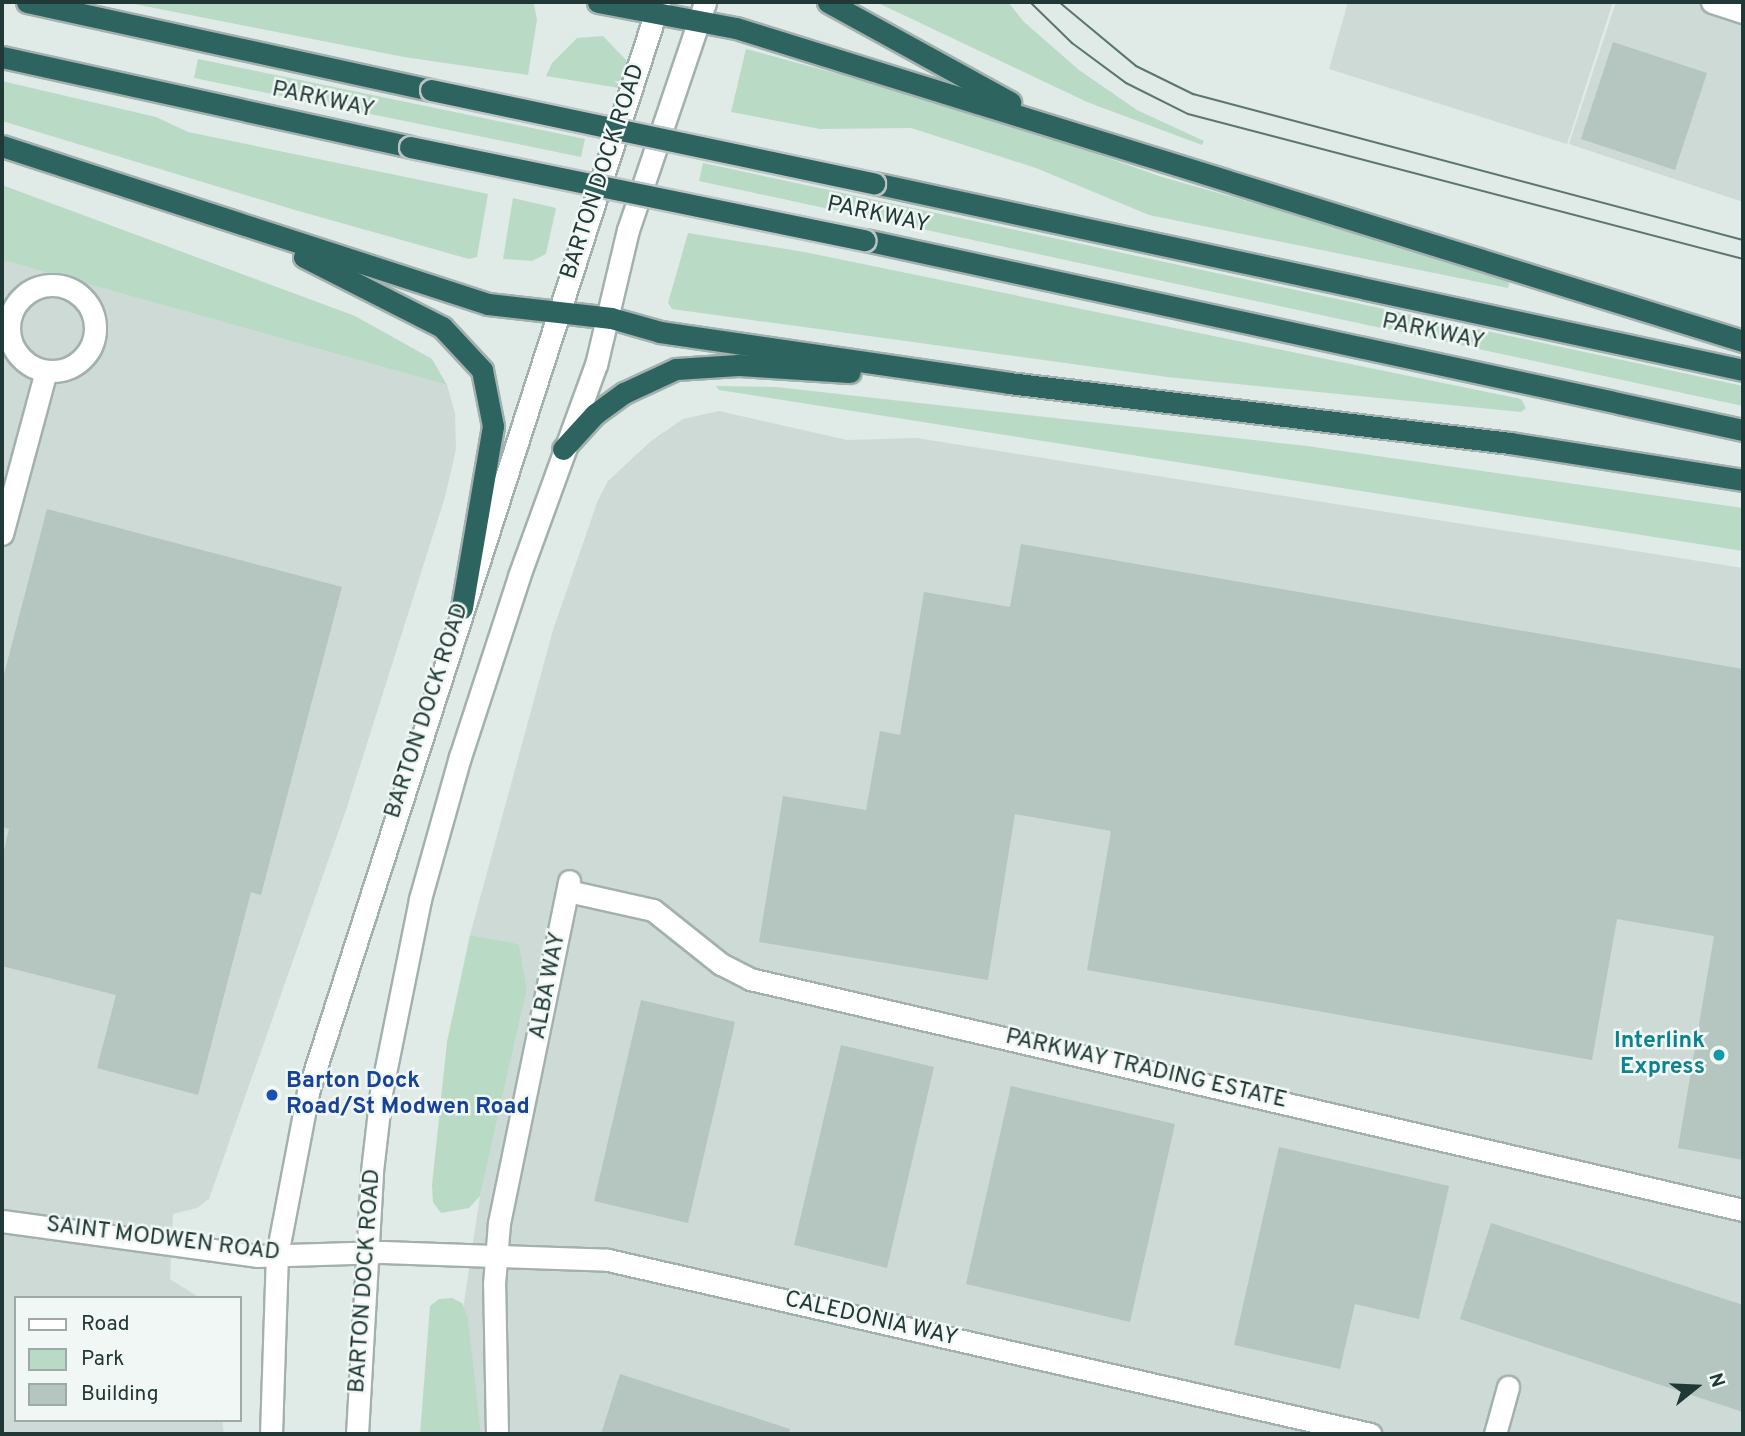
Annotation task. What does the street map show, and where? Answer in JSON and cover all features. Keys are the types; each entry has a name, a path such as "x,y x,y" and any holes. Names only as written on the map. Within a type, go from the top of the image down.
{"highway":[{"name":"PARKWAY","path":"27,2 1743,370"},
{"path":"598,2 702,11 1053,125 1743,341"},
{"path":"828,2 1053,125"},
{"name":"PARKWAY","path":"2,57 410,147 866,240 1743,430"},
{"path":"2,146 458,297 557,315 611,318 660,332 1009,383 1510,443 1743,480"},
{"path":"223,218 431,320 458,339 482,370 494,426 462,608"},
{"path":"563,449 595,414 624,393 650,378 687,367 738,365 1009,383"}],"street":[{"path":"1712,2 1743,12"},
{"name":"BARTON DOCK ROAD","path":"271,1434 277,1255 307,1092 658,7"},
{"name":"BARTON DOCK ROAD","path":"357,1434 367,1252 381,1093 420,899 460,757 563,449 611,318 628,230 702,11"},
{"path":"47,285 61,286 86,301 96,328 93,343 74,366 46,371 22,358 13,347 10,320 22,297 47,285"},
{"path":"2,534 46,371"},
{"name":"PARKWAY TRADING ESTATE","path":"568,886 653,910 721,964 750,979 1743,1210"},
{"name":"ALBA WAY","path":"497,1434 497,1255 503,1195 568,886"},
{"name":"SAINT MODWEN ROAD","path":"2,1221 277,1255 367,1252"},
{"name":"CALEDONIA WAY","path":"367,1252 587,1257 634,1265 1370,1434"},
{"path":"1495,1434 1508,1387"}],"shaded area":[{"path":"1348,2 1613,2 1567,144 1329,69"},
{"path":"1616,2 1743,2 1743,202 1569,144"},
{"path":"2,260 447,385 455,413 456,449 445,497 346,810 209,1199 197,1208 173,1214 170,1279 197,1296 14,1296 14,1422 222,1422 224,1434 2,1434"},
{"path":"719,411 847,440 916,438 1743,568 1743,1434 471,1434 463,1309 480,1196 527,989 519,944 470,935 553,630 598,500 608,481 651,441 683,419"}],"green space":[{"path":"124,2 518,2 534,4 537,20 528,75 404,57"},
{"path":"876,2 1008,2 1024,22 1079,70 1137,110 1204,141 1202,145 1087,102"},
{"path":"603,36 627,61 619,88 546,76 552,63 577,38"},
{"path":"746,49 975,111 1162,177 1511,276 1508,288 1149,215 1036,168 911,128 820,129 731,112"},
{"path":"198,59 585,139 581,157 194,78"},
{"path":"2,81 156,117 188,132 488,194 477,257 469,259 295,210 2,121"},
{"path":"703,163 1743,386 1743,406 699,181"},
{"path":"2,185 355,316 432,359 447,385 2,260"},
{"path":"513,198 556,208 546,254 532,261 503,259"},
{"path":"688,233 804,252 1521,399 1526,408 1521,412 1167,377 672,309 668,303"},
{"path":"716,386 776,387 1307,446 1743,508 1743,551 719,390"},
{"path":"470,935 519,944 527,989 480,1196 469,1208 441,1213 433,1202 432,1185 447,1042"},
{"path":"452,1298 462,1303 468,1318 481,1434 420,1434 430,1306 439,1299"}],"building":[{"path":"1613,42 1707,73 1675,170 1581,139"},
{"path":"47,509 342,587 261,895 251,892 198,1095 97,1068 116,995 2,966 2,858 9,829 2,827 2,682"},
{"path":"1021,544 1743,669 1743,1160 1678,1148 1714,936 1617,919 1592,1060 1087,970 1111,831 1015,814 988,980 759,942 783,796 866,810 880,731 900,735 924,592 1010,607"},
{"path":"641,1000 735,1022 688,1223 594,1201"},
{"path":"841,1045 934,1067 887,1268 794,1245"},
{"path":"1011,1086 1175,1124 1130,1322 966,1284"},
{"path":"1279,1147 1449,1186 1419,1319 1355,1304 1340,1369 1234,1345"},
{"path":"1491,1223 1743,1305 1743,1412 1460,1319"},
{"path":"620,1374 790,1429 789,1434 601,1434"}],"tram line":[{"path":"1030,2 1072,43 1126,83 1188,114 1743,259"},
{"path":"1059,2 1136,66 1193,94 1743,240"}],"place":[{"name":"Interlink Express","path":"1719,1055"},
{"name":"Barton Dock Road/St Modwen Road","path":"272,1095"}]}
